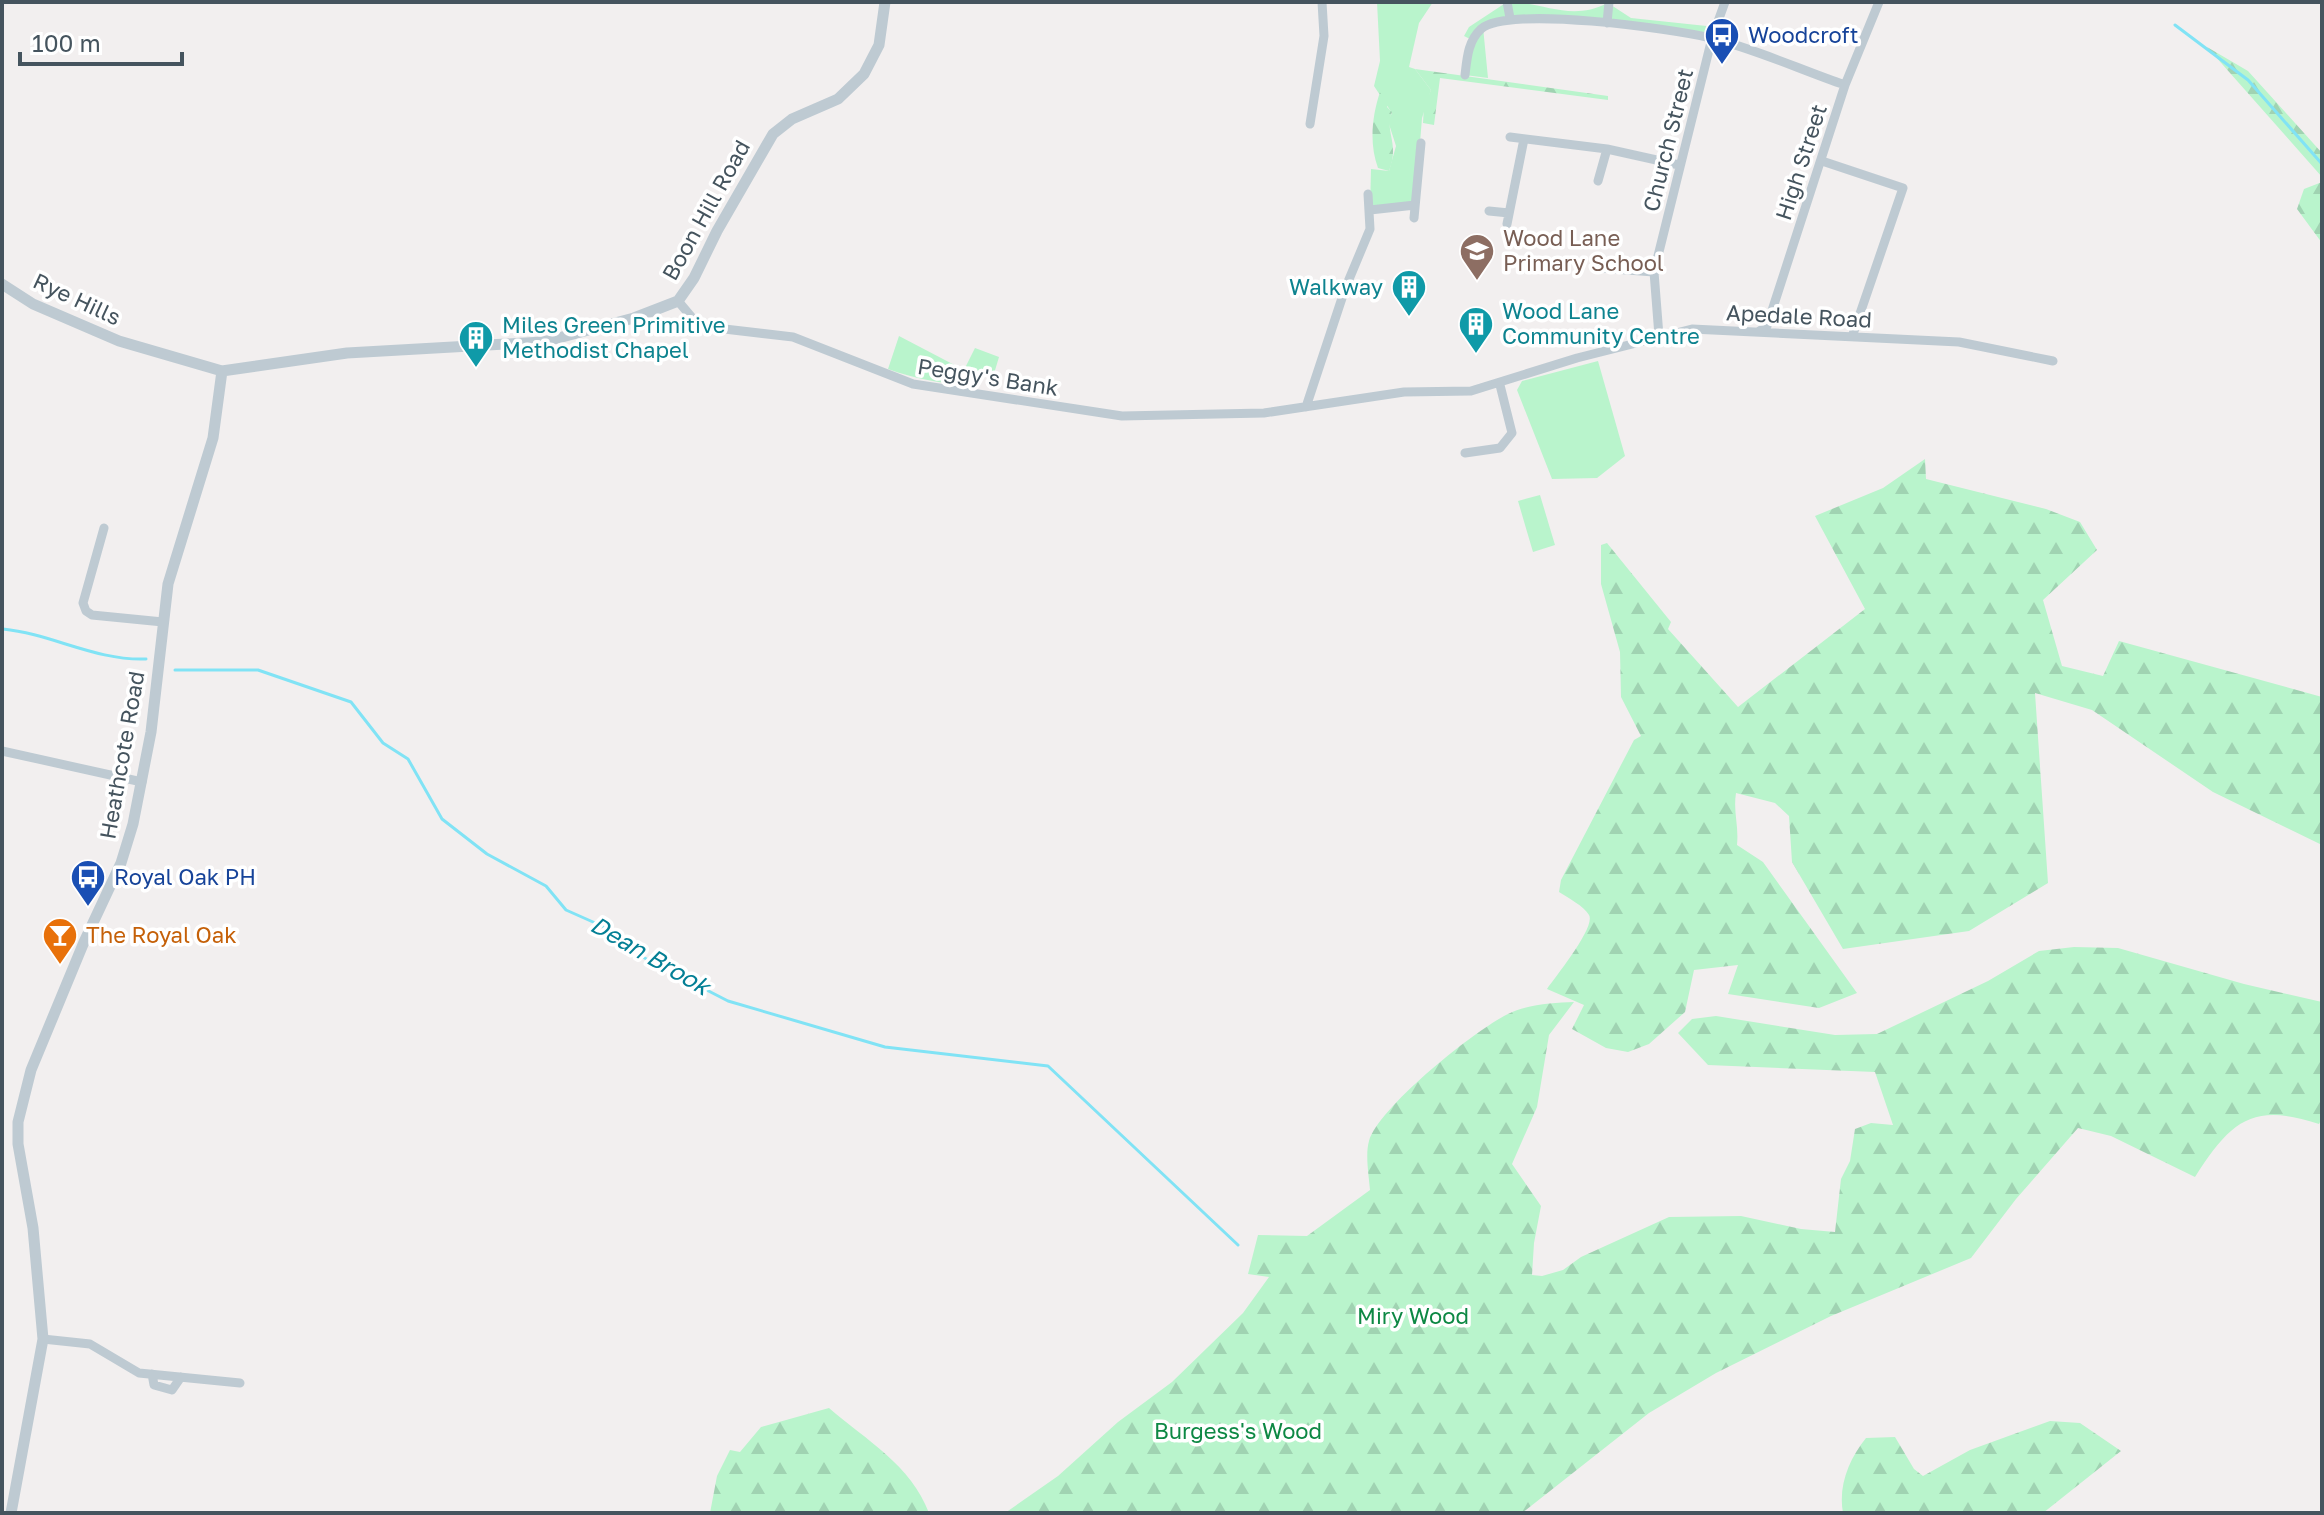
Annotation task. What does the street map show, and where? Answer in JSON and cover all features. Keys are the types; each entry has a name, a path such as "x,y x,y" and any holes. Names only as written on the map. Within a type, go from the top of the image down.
{"street":[{"name":"Boon Hill Road","path":"678,301 694,278 717,231 773,134 792,119 838,99 864,74 879,45 885,2"},
{"path":"1310,124 1324,36 1322,2"},
{"path":"1507,2 1510,18"},
{"path":"1607,23 1609,2"},
{"name":"Church Street","path":"1659,336 1654,272 1712,38 1725,2"},
{"name":"High Street","path":"1758,332 1767,326 1845,85 1879,2"},
{"path":"1465,75 1473,39 1483,27 1510,18 1607,23 1712,38 1845,85"},
{"path":"1510,137 1607,149 1679,165"},
{"path":"1507,224 1524,139"},
{"path":"1414,218 1421,143"},
{"path":"1598,181 1607,149"},
{"path":"1822,161 1903,188 1852,337"},
{"path":"1306,407 1345,289 1370,229 1368,194"},
{"path":"1370,210 1415,205"},
{"path":"1489,211 1509,213"},
{"path":"1600,268 1654,272"},
{"name":"Rye Hills","path":"2,284 33,304 137,347 222,371"},
{"path":"222,371 347,353 543,342 594,331 678,301"},
{"name":"Peggy's Bank","path":"678,301 699,326 793,337 913,384 1122,416 1264,413"},
{"name":"Apedale Road","path":"1264,413 1404,392 1471,391 1692,329 1959,342 2053,361"},
{"name":"Heathcote Road","path":"11,1513 43,1339 18,1122 31,1070 84,942 121,863 142,782 163,622 177,548 213,438 222,371"},
{"path":"1465,453 1500,448 1512,433 1500,385"},
{"path":"104,528 83,603 86,611 92,615 163,622"},
{"path":"2,751 142,782"},
{"path":"43,1339 90,1344 128,1368 152,1374 240,1383"}],"green space":[{"path":"1377,2 1433,2 1419,23 1409,67 1415,69 1431,90 1422,118 1415,205 1370,210 1371,169 1389,171 1396,146 1388,121 1392,113 1374,86 1380,61"},
{"path":"1507,2 1569,11 1582,11 1608,3 1631,18 1716,27 1712,38 1565,18 1508,21 1483,27 1488,78 1465,75 1472,40 1464,36 1469,27"},
{"path":"2207,47 2248,71 2322,153 2322,177"},
{"path":"1415,69 1608,96 1608,100 1440,78 1434,125 1423,123 1424,106 1431,90"},
{"path":"1380,92 1389,101 1387,107 1392,112 1393,153 1389,171 1378,168 1373,149 1373,120"},
{"path":"2322,182 2322,243 2297,209 2304,189"},
{"path":"899,336 964,370 975,348 999,357 993,377 965,376 964,386 917,378 888,369"},
{"path":"1598,361 1625,456 1597,478 1552,479 1517,390 1522,381"},
{"path":"1925,459 1926,479 2046,509 2080,522 2097,550 2043,600 2062,666 2103,676 2119,641 2322,697 2322,845 2213,792 2092,710 2035,693 2048,883 1969,931 1843,949 1792,862 1789,816 1775,803 1736,793 1737,845 1763,862 1857,993 1819,1008 1728,994 1738,965 1694,970 1685,1012 1649,1044 1628,1052 1606,1048 1572,1029 1584,1005 1547,989 1581,940 1590,921 1583,908 1559,892 1561,880 1634,740 1641,736 1621,697 1620,652 1601,584 1601,545 1607,543 1671,622 1668,629 1738,707 1865,609 1815,516 1883,488"},
{"path":"1540,495 1555,545 1533,552 1518,501"},
{"name":"Miry Wood","path":"2074,947 2118,948 2244,984 2322,1002 2322,1118 2319,1124 2276,1115 2245,1121 2220,1142 2195,1177 2111,1136 2078,1128 2016,1199 1971,1258 1831,1316 1716,1373 1649,1413 1522,1513 1005,1513 1058,1476 1118,1422 1172,1382 1243,1313 1269,1277 1248,1274 1258,1235 1307,1236 1370,1190 1368,1147 1376,1126 1430,1071 1508,1014 1532,1006 1574,1002 1549,1035 1537,1107 1512,1164 1541,1206 1532,1275 1542,1276 1563,1270 1581,1257 1669,1217 1741,1216 1801,1229 1835,1232 1841,1179 1850,1161 1855,1129 1871,1123 1893,1125 1875,1072 1708,1065 1678,1033 1692,1019 1716,1016 1835,1035 1877,1034 1988,981 2039,951"},
{"path":"829,1408 899,1467 921,1496 929,1513 710,1513 717,1476 730,1450 740,1452 761,1427"},
{"path":"2050,1421 2080,1423 2121,1451 2043,1513 1843,1513 1842,1493 1846,1473 1866,1438 1895,1437 1914,1469 1923,1476 1970,1450"}],"waterway":[{"path":"2175,25 2248,80 2322,164"},
{"name":"Dean Brook","path":"3,629 109,656 146,659"},
{"name":"Dean Brook","path":"175,670 258,670 351,702 383,743 408,759 442,819 487,854 546,886 566,910 611,930 631,951 728,1001 885,1047 1048,1066 1238,1245"}],"place":[{"name":"Woodcroft","path":"1722,66"},
{"name":"Wood Lane Primary School","path":"1477,282"},
{"name":"Walkway","path":"1409,318"},
{"name":"Wood Lane Community Centre","path":"1476,355"},
{"name":"Miles Green Primitive Methodist Chapel","path":"476,369"},
{"name":"Royal Oak PH","path":"88,908"},
{"name":"The Royal Oak","path":"60,966"}],"park label":[{"name":"Burgess's Wood","path":"1238,1431"}]}
